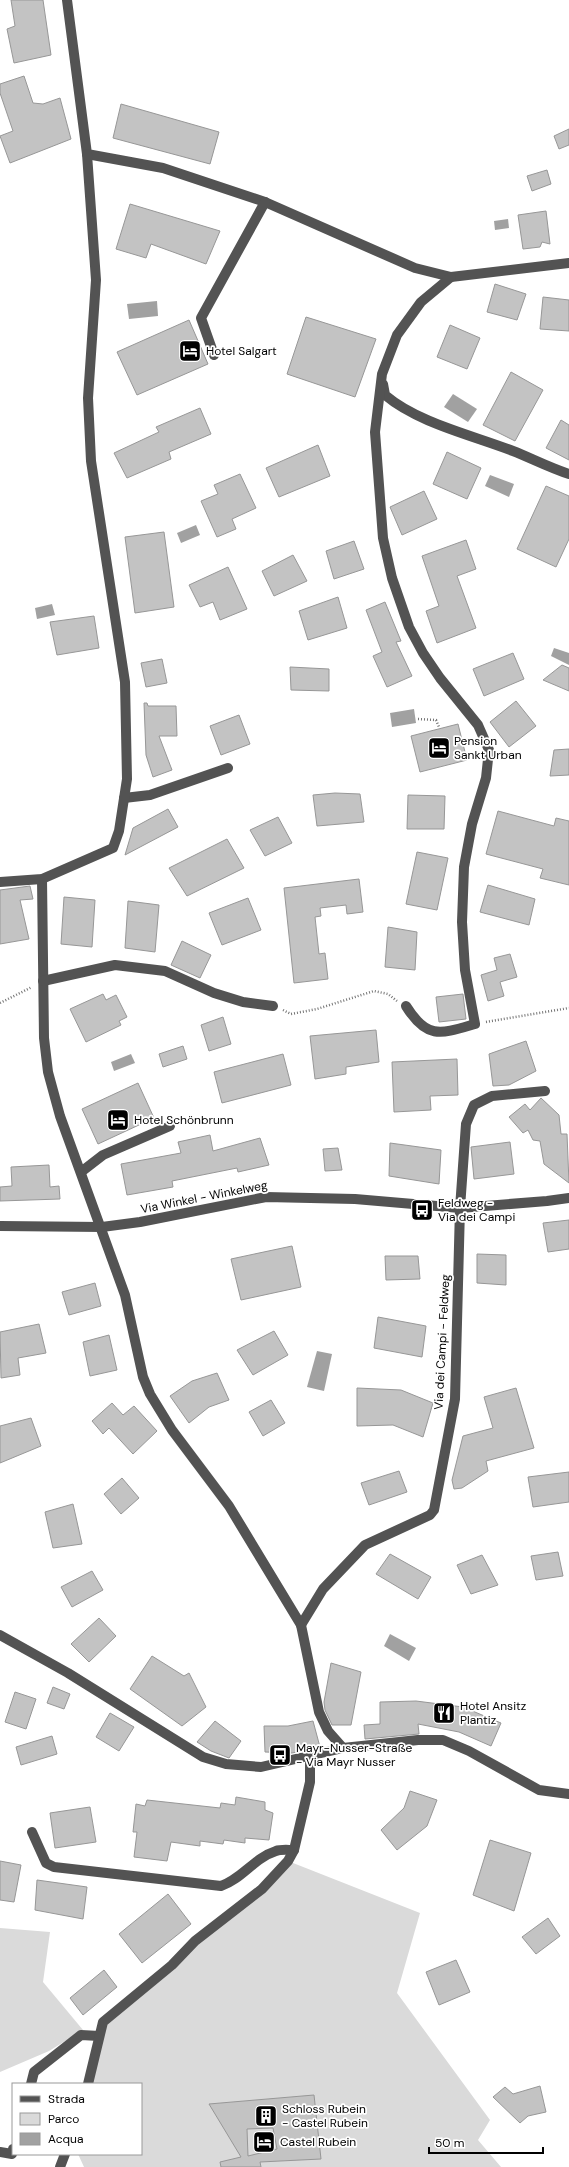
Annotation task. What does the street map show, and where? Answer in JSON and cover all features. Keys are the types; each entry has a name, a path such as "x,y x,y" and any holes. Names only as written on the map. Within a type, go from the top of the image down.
{"street":[{"path":"0,882 42,879 113,848 119,832 127,779 125,682 91,461 88,398 96,280 87,154 67,0"},
{"path":"87,154 162,168 265,202 415,268 452,277 569,263"},
{"path":"214,355 201,318 265,202"},
{"path":"406,1006 428,1030 444,1033 475,1024 466,970 462,922 464,867 472,824 486,778 490,759 489,750 478,725 440,678 423,653 409,627 392,578 383,538 375,432 382,374 397,336 421,302 452,277"},
{"path":"382,374 385,395 397,405 450,428 513,451 569,474"},
{"path":"124,798 150,795 228,768"},
{"path":"42,879 44,1038 48,1072 60,1116 102,1226 125,1295 144,1377 150,1394 172,1430 229,1506 301,1625 319,1712 328,1731 342,1748"},
{"path":"44,981 115,965 165,970 214,993 243,1002 273,1006"},
{"path":"460,1208 466,1124 474,1105 492,1096 545,1091"},
{"path":"81,1172 103,1155 170,1126"},
{"name":"Via Winkel - Winkelweg","path":"0,1226 102,1226 140,1222 266,1197 355,1199 460,1208 547,1202 569,1198"},
{"name":"Via dei Campi - Feldweg","path":"301,1625 323,1588 365,1545 430,1515 434,1510 455,1399 460,1208"},
{"path":"0,1635 68,1673 203,1757 226,1764 261,1767 342,1748 418,1740 443,1740 469,1751 539,1790 569,1794"},
{"path":"88,2083 103,2022 172,1965 195,1941 262,1889 288,1861 294,1850 310,1782 310,1756"},
{"path":"32,1832 46,1863 54,1867 221,1886 231,1883 261,1858 277,1850 294,1850"},
{"path":"31,2083 34,2072 81,2035 99,2036"},
{"path":"0,2152 12,2154"},
{"path":"60,2167 65,2155"}],"path":[{"path":"418,719 436,720 439,727"},
{"path":"0,1003 44,981"},
{"path":"273,1006 291,1014 317,1009 374,991 388,994 406,1006"},
{"path":"475,1024 569,1008"}],"green space":[{"path":"288,1861 420,1913 397,1993 490,2120 478,2140 501,2167 84,2167 78,2155 142,2155 142,2083 88,2083 103,2022"},
{"path":"0,1928 50,1932 43,1982 83,2030 49,2051 0,2072"}],"water":[{"path":"508,219 509,228 495,230 494,221"},
{"path":"157,301 158,316 129,319 127,304"},
{"path":"453,394 477,409 468,422 444,407"},
{"path":"490,475 514,484 509,497 485,486"},
{"path":"196,525 200,535 181,543 177,533"},
{"path":"52,604 55,615 37,619 35,608"},
{"path":"554,648 569,653 569,665 551,656"},
{"path":"414,709 416,723 392,727 390,713"},
{"path":"131,1054 135,1063 114,1071 111,1062"},
{"path":"317,1351 332,1354 324,1391 307,1387"},
{"path":"390,1634 416,1648 409,1661 384,1646"}],"building":[{"path":"11,0 43,0 51,55 14,63 7,29 15,26"},
{"path":"24,76 33,103 43,104 60,98 71,139 10,163 0,136 13,131 0,93 0,84"},
{"path":"121,104 219,132 210,164 113,138"},
{"path":"569,129 569,145 559,149 554,136"},
{"path":"547,170 551,184 532,191 527,176"},
{"path":"130,204 220,231 206,264 151,244 146,258 116,249"},
{"path":"546,211 550,244 542,242 540,247 523,249 518,215"},
{"path":"495,284 526,294 517,320 487,312"},
{"path":"543,297 569,300 569,331 540,329"},
{"path":"306,317 376,339 355,397 287,374"},
{"path":"189,320 208,364 137,395 117,352"},
{"path":"450,325 480,338 467,369 437,357"},
{"path":"511,372 543,390 515,441 483,425"},
{"path":"200,408 211,434 169,452 171,459 127,478 114,453 159,432 156,427"},
{"path":"561,420 569,425 569,460 546,448"},
{"path":"318,445 330,476 279,497 266,468"},
{"path":"447,452 481,468 467,499 433,484"},
{"path":"240,474 256,508 232,519 236,529 217,537 201,501 218,494 214,485"},
{"path":"546,486 569,496 569,539 556,567 517,549"},
{"path":"424,491 437,519 402,535 390,507"},
{"path":"164,532 174,607 135,613 125,537"},
{"path":"466,540 476,569 457,576 476,628 437,643 426,611 439,606 422,556"},
{"path":"354,541 364,569 334,579 326,551"},
{"path":"293,555 307,581 274,596 262,571"},
{"path":"228,567 247,609 220,620 213,602 200,607 189,585"},
{"path":"338,597 347,628 308,640 299,611"},
{"path":"385,602 401,641 396,642 412,676 387,687 373,656 382,652 366,610"},
{"path":"94,616 99,648 57,655 50,622"},
{"path":"513,653 524,679 484,696 473,669"},
{"path":"162,659 167,683 146,687 141,663"},
{"path":"562,665 569,668 569,691 543,680"},
{"path":"290,667 329,669 329,691 291,690"},
{"path":"516,701 536,726 509,747 490,722"},
{"path":"144,703 147,703 148,706 176,706 177,736 159,736 172,770 153,777 146,755"},
{"path":"239,715 250,744 221,755 210,726"},
{"name":"Pension Sankt Urban","path":"458,724 467,760 420,772 411,736"},
{"path":"569,749 569,775 550,776 554,750"},
{"path":"335,793 360,794 364,822 317,826 313,795"},
{"path":"408,795 445,796 444,829 407,829"},
{"path":"168,809 178,827 125,855 133,828"},
{"path":"498,811 554,826 556,818 569,821 569,885 540,878 543,869 486,854"},
{"path":"278,817 292,843 265,856 250,830"},
{"path":"227,839 244,868 187,896 169,868"},
{"path":"417,852 448,858 437,910 406,904"},
{"path":"359,879 363,912 347,914 346,905 320,908 321,916 315,917 319,954 325,953 328,979 294,983 284,888"},
{"path":"488,885 535,899 529,925 480,912"},
{"path":"30,886 33,899 20,900 29,939 0,944 0,890"},
{"path":"64,897 95,900 92,947 61,944"},
{"path":"248,898 261,930 222,945 209,913"},
{"path":"128,901 159,905 155,952 125,948"},
{"path":"388,927 417,932 415,970 385,967"},
{"path":"182,941 211,955 200,978 171,965"},
{"path":"510,954 517,977 500,982 504,996 488,1001 481,975 497,970 494,958"},
{"path":"103,994 106,1000 116,995 127,1017 119,1021 121,1025 86,1042 70,1009"},
{"path":"463,994 466,1019 439,1022 436,997"},
{"path":"223,1017 231,1044 209,1051 201,1025"},
{"path":"376,1030 379,1062 346,1067 346,1074 315,1079 310,1036"},
{"path":"526,1041 536,1071 509,1085 493,1086 489,1054"},
{"path":"183,1046 187,1059 163,1067 159,1054"},
{"path":"283,1054 291,1085 222,1103 214,1072"},
{"path":"457,1059 458,1095 430,1096 431,1110 394,1112 392,1062"},
{"path":"138,1083 154,1118 98,1144 82,1109"},
{"path":"541,1098 559,1115 561,1134 567,1134 569,1183 544,1164 540,1141 533,1140 528,1130 523,1133 509,1117 525,1104 530,1110"},
{"path":"210,1135 213,1151 260,1138 269,1165 238,1172 237,1168 172,1181 173,1187 127,1195 121,1164 181,1153 178,1142"},
{"path":"510,1142 514,1174 474,1179 471,1147"},
{"path":"390,1143 441,1150 439,1184 389,1176"},
{"path":"338,1148 342,1170 325,1171 323,1149"},
{"path":"49,1165 50,1187 59,1186 60,1199 0,1201 0,1187 12,1186 11,1167"},
{"path":"569,1220 569,1249 548,1252 543,1223"},
{"path":"292,1246 301,1287 241,1300 231,1259"},
{"path":"477,1254 506,1255 506,1285 477,1283"},
{"path":"385,1256 418,1256 420,1279 386,1280"},
{"path":"95,1283 101,1306 69,1315 62,1292"},
{"path":"378,1317 426,1326 422,1357 374,1348"},
{"path":"39,1324 46,1353 18,1358 20,1375 1,1378 0,1332"},
{"path":"274,1331 288,1355 253,1375 237,1350"},
{"path":"109,1335 117,1370 90,1376 83,1342"},
{"path":"217,1373 229,1400 209,1407 189,1423 170,1396 192,1381"},
{"path":"357,1388 401,1390 433,1403 423,1437 393,1425 357,1426"},
{"path":"516,1388 534,1448 486,1461 488,1471 462,1488 454,1489 452,1480 463,1436 493,1428 484,1397"},
{"path":"271,1400 285,1423 263,1436 249,1412"},
{"path":"112,1403 123,1415 134,1406 157,1431 133,1454 109,1428 103,1434 92,1421"},
{"path":"31,1418 41,1446 0,1463 0,1426"},
{"path":"399,1471 407,1492 369,1505 361,1483"},
{"path":"569,1472 569,1502 533,1507 528,1477"},
{"path":"122,1478 139,1498 121,1514 104,1494"},
{"path":"73,1504 82,1544 53,1548 45,1512"},
{"path":"558,1552 563,1576 536,1580 531,1556"},
{"path":"390,1554 431,1577 418,1599 376,1574"},
{"path":"482,1555 498,1585 471,1594 457,1565"},
{"path":"92,1571 103,1590 72,1607 61,1587"},
{"path":"99,1618 116,1636 89,1662 71,1644"},
{"path":"152,1656 184,1676 189,1673 206,1707 182,1726 130,1689"},
{"path":"331,1663 361,1672 351,1725 332,1725 325,1710 324,1702"},
{"path":"53,1687 70,1694 64,1709 47,1703"},
{"path":"15,1692 36,1699 26,1729 5,1722"},
{"path":"416,1701 463,1707 501,1723 491,1746 459,1732 418,1724 419,1734 365,1739 364,1725 380,1724 380,1702"},
{"path":"110,1713 134,1727 119,1751 96,1737"},
{"path":"215,1721 241,1741 229,1758 211,1751 197,1742"},
{"path":"313,1721 320,1747 292,1753 265,1752 264,1726 288,1726"},
{"path":"52,1736 57,1754 21,1765 16,1747"},
{"path":"410,1791 437,1800 427,1826 397,1850 381,1830 404,1808"},
{"path":"236,1797 265,1802 265,1810 273,1813 269,1840 245,1838 245,1843 224,1840 223,1844 200,1841 200,1846 171,1842 167,1861 134,1857 137,1832 133,1832 136,1804 145,1806 147,1800 220,1808 221,1803 235,1805"},
{"path":"90,1807 96,1842 55,1848 50,1813"},
{"path":"490,1840 531,1853 514,1911 473,1895"},
{"path":"0,1861 21,1865 14,1902 0,1900"},
{"path":"37,1880 87,1887 83,1919 35,1910"},
{"path":"168,1894 191,1924 142,1963 119,1934"},
{"path":"548,1918 560,1936 536,1954 522,1937"},
{"path":"456,1960 470,1992 439,2005 426,1972"},
{"path":"104,1970 117,1987 83,2015 70,1998"},
{"path":"540,2086 546,2112 528,2116 520,2123 493,2097 505,2087 513,2094"},
{"name":"Schloss Rubein - Castel Rubein","path":"314,2095 321,2159 260,2162 261,2167 221,2167 220,2162 241,2157 209,2104","holes":["273,2128 277,2149 248,2156 247,2129"]}],"place":[{"name":"Hotel Salgart","path":"190,351"},
{"name":"Pension Sankt Urban","path":"439,748"},
{"name":"Hotel Schönbrunn","path":"118,1120"},
{"name":"Feldweg - Via dei Campi","path":"422,1210"},
{"name":"Hotel Ansitz Plantiz","path":"444,1713"},
{"name":"Mayr-Nusser-Straße - Via Mayr Nusser","path":"280,1755"},
{"name":"Schloss Rubein - Castel Rubein","path":"266,2116"},
{"name":"Castel Rubein","path":"264,2142"}]}
